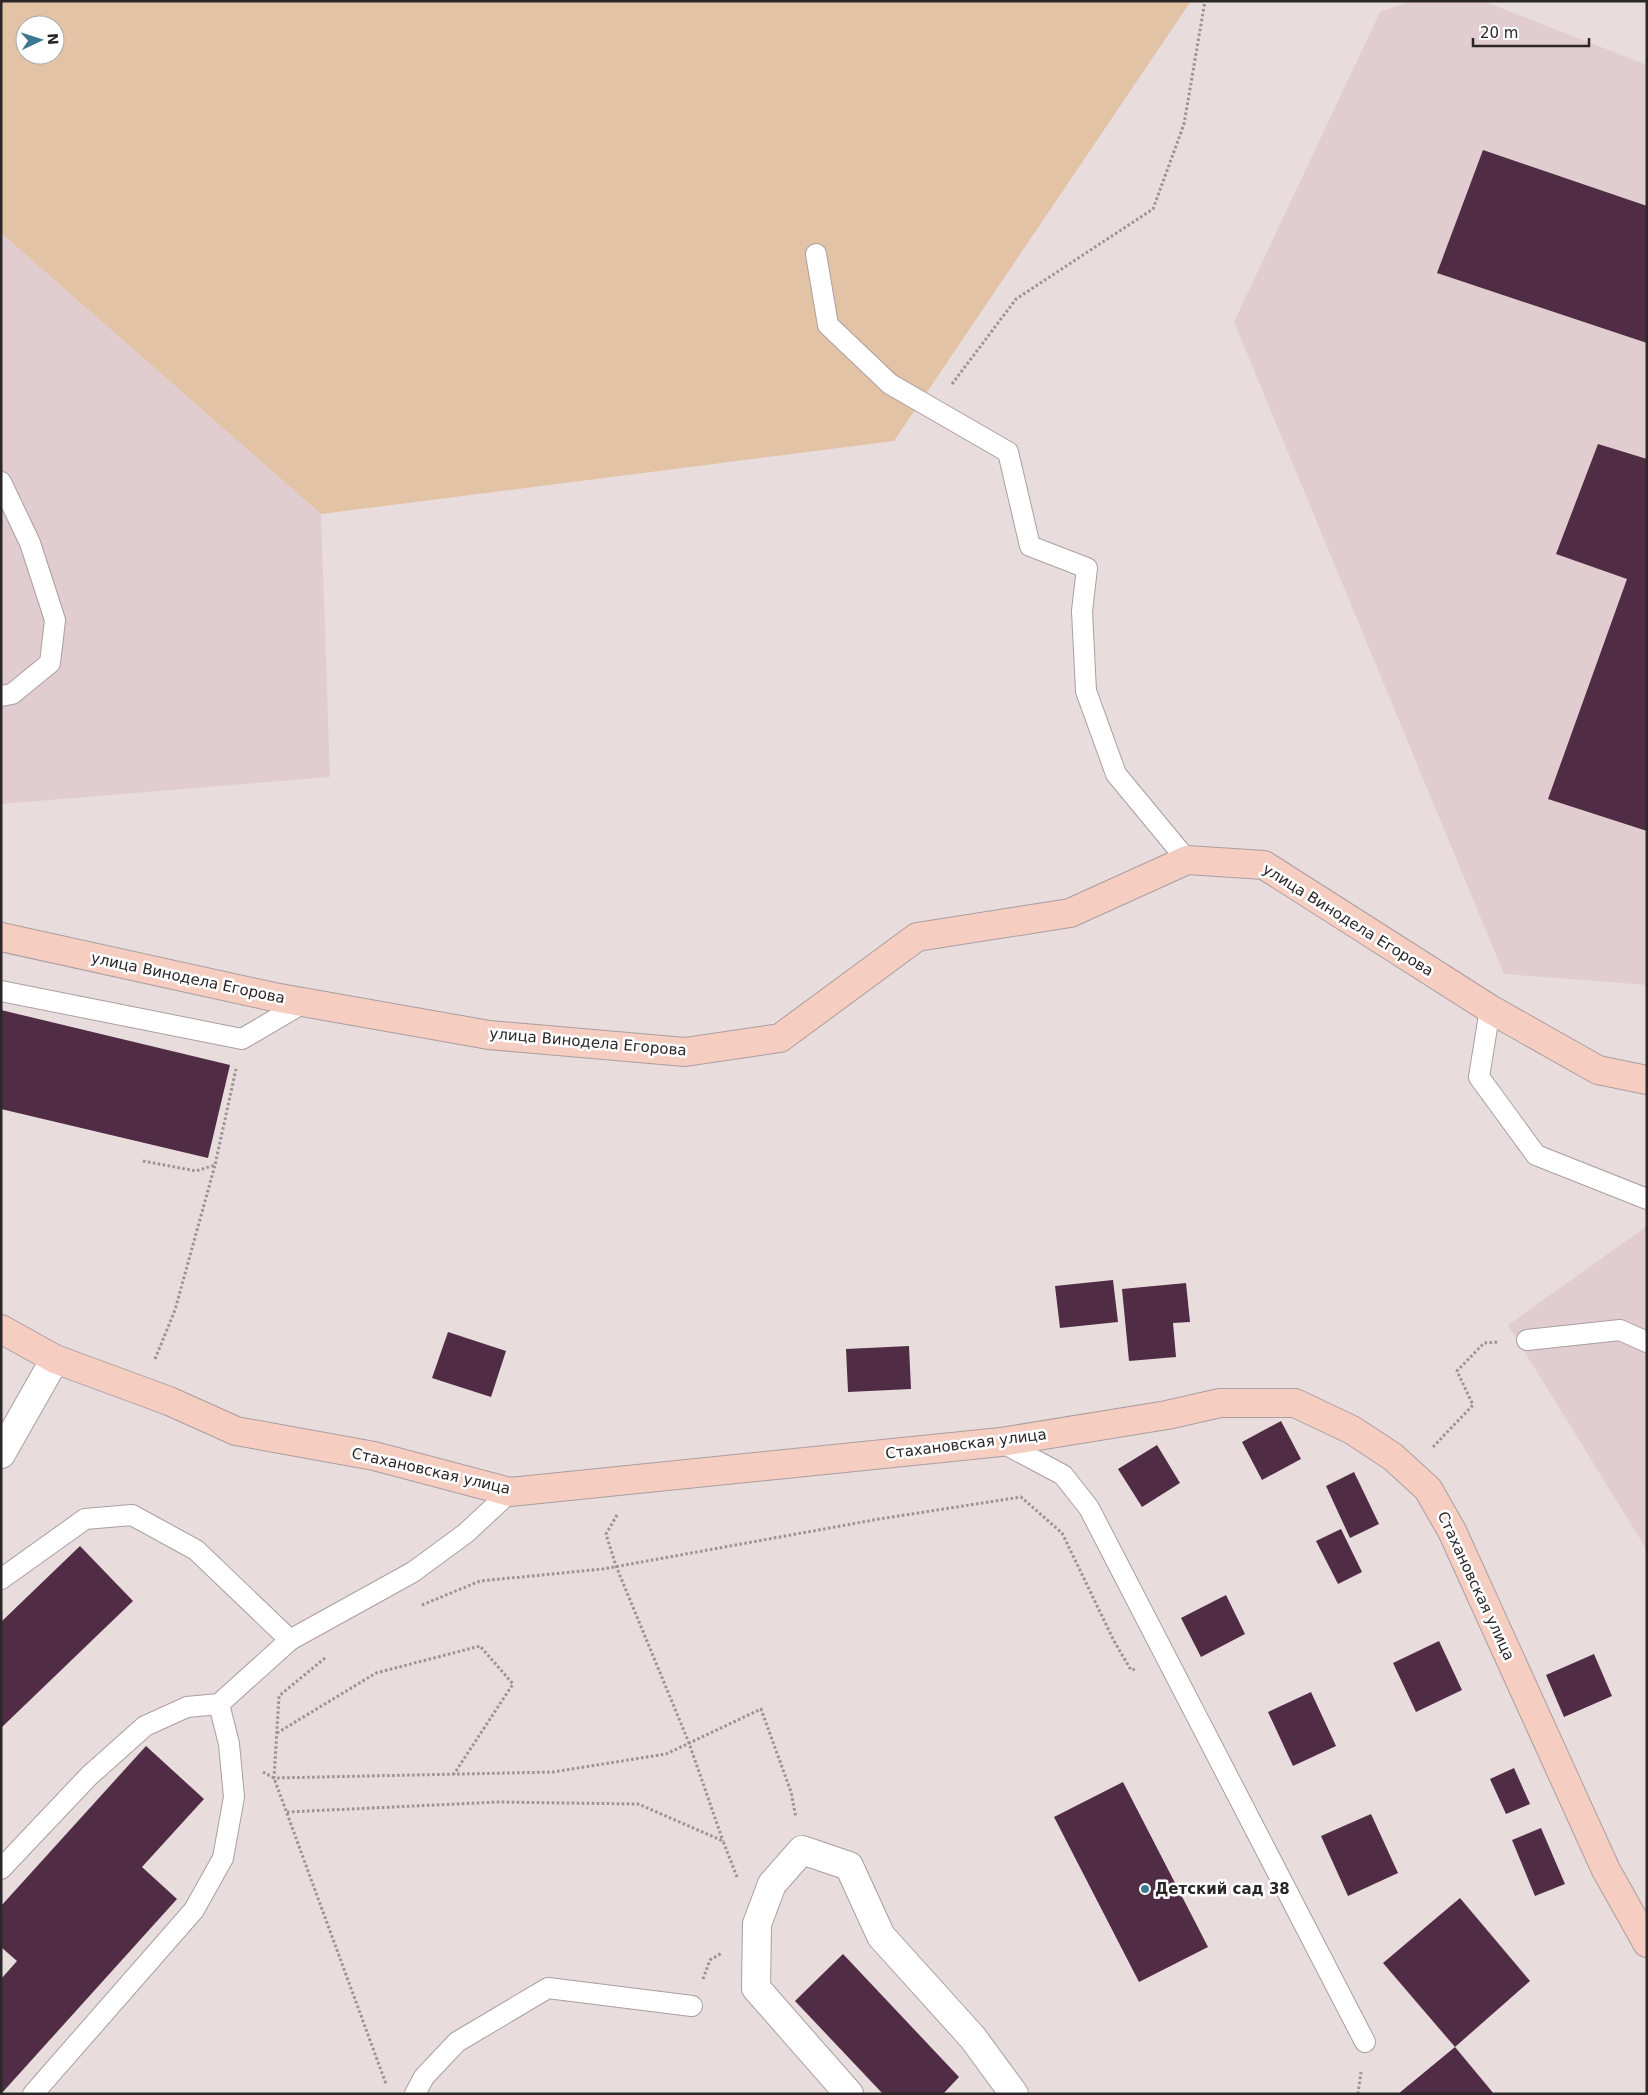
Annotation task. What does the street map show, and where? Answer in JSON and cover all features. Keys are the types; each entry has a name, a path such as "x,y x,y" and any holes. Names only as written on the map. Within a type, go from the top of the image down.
{"main road":[{"name":"улица Винодела Егорова","path":"1,938 305,1002 490,1035 685,1052 780,1038 917,937 1070,914 1187,860 1264,865 1490,1009 1598,1070 1647,1080"},
{"name":"Стахановская улица","path":"1,1329 55,1359 170,1401 236,1431 374,1456 510,1492 1001,1442 1167,1415 1220,1403 1295,1403 1352,1430 1393,1457 1428,1490 1452,1531 1606,1870 1647,1943"}],"street":[{"path":"1,1454 55,1359"},
{"path":"848,2094 756,1988 757,1928 772,1884 802,1850 849,1866 881,1936 973,2038 1014,2094"}],"lane":[{"path":"816,254 828,325 890,384 1008,452 1030,546 1087,568 1082,612 1086,691 1116,774 1187,860"},
{"path":"1,482 30,543 55,620 50,663 12,694 1,696"},
{"path":"1,991 242,1039 305,1002"},
{"path":"1490,1009 1478,1077 1536,1155 1647,1199"},
{"path":"1527,1340 1620,1330 1647,1342"},
{"path":"1001,1442 1063,1475 1089,1508 1365,2042"},
{"path":"1,1870 88,1776 145,1726 187,1707 219,1704 290,1640 413,1572 466,1532 510,1492"},
{"path":"1,1578 85,1519 132,1516 196,1550 290,1640"},
{"path":"33,2094 194,1910 223,1858 234,1797 229,1755 219,1704"},
{"path":"415,2094 424,2076 457,2042 548,1988 692,2006"}],"path":[{"path":"934,409 1016,299 1153,208 1184,124 1205,1"},
{"path":"120,1382 157,1358 175,1310 215,1165 242,1039"},
{"path":"143,1161 196,1171 215,1165"},
{"path":"1409,1472 1473,1405 1457,1371 1484,1343 1527,1340"},
{"path":"636,1479 606,1534 616,1566 689,1743 722,1841 757,1928 710,1960 692,2006"},
{"path":"419,1606 480,1581 616,1566 879,1519 1021,1498 1062,1533 1114,1641 1132,1670 1172,1668"},
{"path":"277,1733 376,1673 480,1646 513,1684 454,1774"},
{"path":"329,1655 279,1696 274,1778 386,2084"},
{"path":"229,1755 274,1778 553,1772 666,1754 761,1710 791,1792 802,1850"},
{"path":"287,1812 498,1802 638,1804 722,1841"}],"shaded area":[{"path":"1,1 1191,1 894,441 321,514 1,233"},
{"path":"1411,1 1483,1 1647,65 1647,985 1504,974 1234,322 1380,12"},
{"path":"1,233 321,514 330,777 1,804"},
{"path":"1647,1226 1647,1550 1508,1325"}],"building":[{"path":"1483,150 1647,206 1647,343 1437,273"},
{"path":"1598,444 1647,459 1647,831 1548,799 1627,579 1556,554"},
{"path":"1,1010 230,1065 208,1158 1,1109"},
{"path":"1113,1280 1118,1322 1060,1328 1055,1286"},
{"path":"1186,1283 1190,1322 1173,1323 1176,1357 1129,1361 1122,1289"},
{"path":"448,1332 506,1351 491,1397 432,1378"},
{"path":"909,1346 911,1389 848,1392 846,1349"},
{"path":"1281,1421 1301,1459 1262,1480 1242,1442"},
{"path":"1157,1445 1180,1483 1142,1507 1118,1469"},
{"path":"1354,1472 1379,1524 1350,1538 1326,1486"},
{"path":"1341,1529 1362,1572 1338,1584 1316,1541"},
{"path":"80,1546 133,1601 1,1728 1,1622"},
{"path":"1226,1595 1245,1634 1201,1657 1181,1618"},
{"path":"1439,1641 1462,1690 1416,1712 1393,1663"},
{"path":"1594,1654 1612,1696 1564,1717 1546,1675"},
{"path":"1311,1692 1336,1746 1293,1766 1268,1712"},
{"path":"146,1746 204,1799 142,1867 177,1899 1,2094 1,1979 17,1961 1,1947 1,1906"},
{"path":"1514,1768 1530,1804 1506,1814 1490,1779"},
{"path":"1123,1782 1208,1947 1139,1982 1054,1817"},
{"path":"1371,1814 1398,1873 1348,1896 1321,1836"},
{"path":"1541,1828 1565,1884 1535,1896 1512,1840"},
{"path":"1460,1898 1530,1981 1455,2047 1383,1963"},
{"path":"843,1954 959,2077 943,2094 883,2094 795,2001"},
{"path":"1455,2047 1494,2094 1398,2094"}],"place":[{"name":"Детский сад 38","path":"1145,1889"}]}
